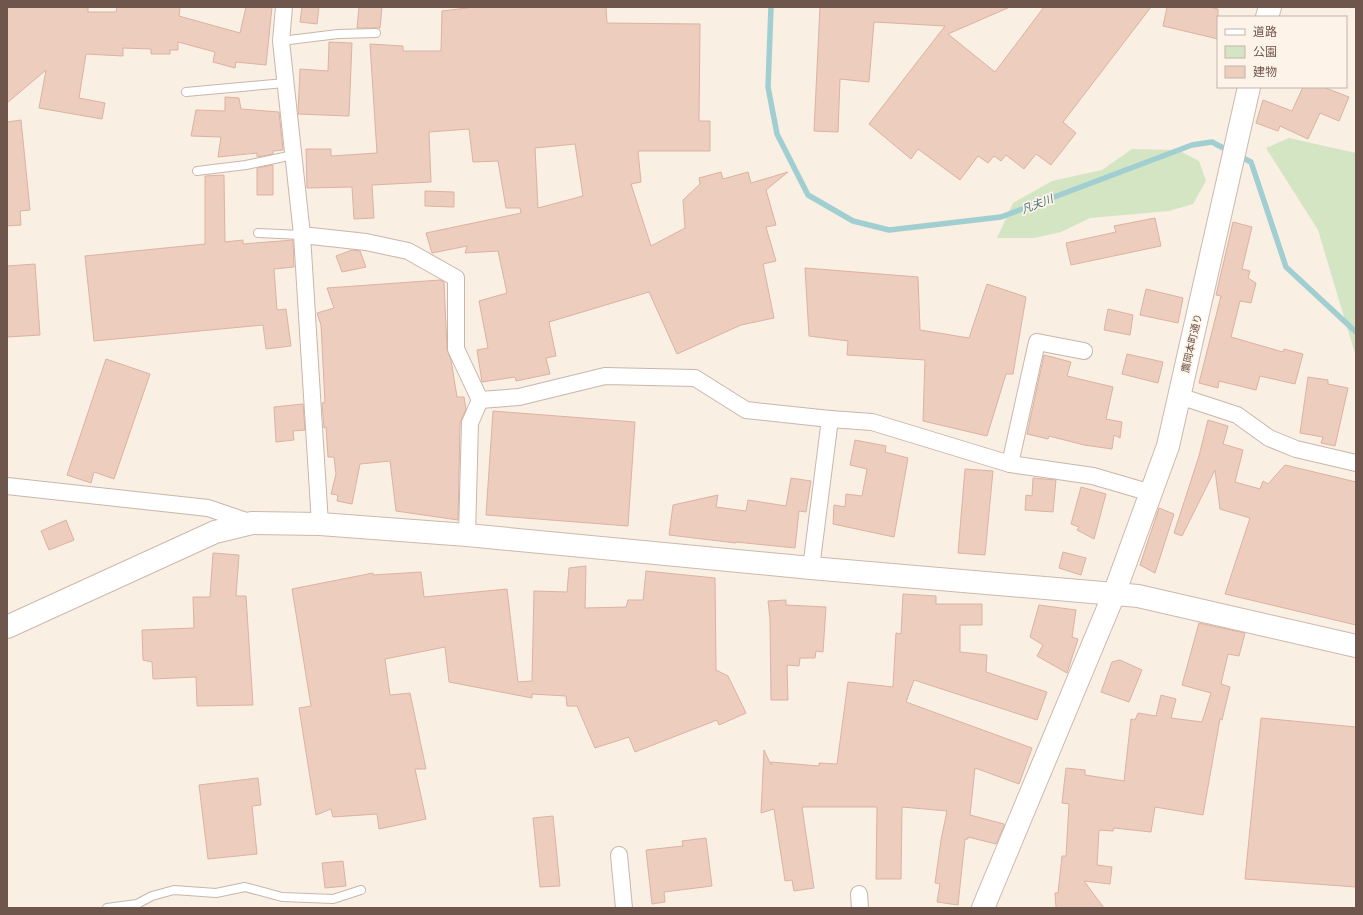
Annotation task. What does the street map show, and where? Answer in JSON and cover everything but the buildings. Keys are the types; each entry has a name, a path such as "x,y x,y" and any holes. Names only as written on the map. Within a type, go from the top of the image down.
{"street":[{"path":"284,7 281,41 302,235 320,524"},
{"name":"鷹岡本町通り","path":"983,908 1114,594 1168,446 1250,88"},
{"path":"302,235 366,242 408,251 456,278 456,349 480,400 470,423 467,535"},
{"path":"1010,464 1037,342 1084,351"},
{"path":"480,400 519,397 605,376 695,378 746,410 872,422 1010,464 1093,476 1151,493"},
{"path":"1179,396 1237,416 1269,438 1296,449 1356,463"},
{"path":"811,568 830,419"},
{"path":"7,486 208,508 252,523"},
{"path":"7,627 215,532 252,523 320,524 467,535 811,568 1138,596 1356,646"},
{"path":"619,855 624,908"}],"lane":[{"path":"281,41 338,34 376,33"},
{"path":"186,92 286,83"},
{"path":"197,171 246,165 293,155"},
{"path":"258,233 302,235"},
{"path":"107,908 137,904 152,896 174,890 216,893 246,887 282,897 333,899 362,890"}],"green space":[{"path":"1289,138 1356,153 1356,357 1318,230 1266,148"},
{"path":"1132,149 1178,150 1199,161 1206,181 1193,204 1169,211 1090,218 1061,232 1034,238 997,238 1013,203 1052,181 1102,170"}],"waterway":[{"name":"凡夫川","path":"771,7 768,87 777,134 808,195 853,221 889,230 1001,217 1192,145 1212,142 1229,151"},
{"name":"凡夫川","path":"1239,156 1251,162 1286,267 1356,332"}]}
